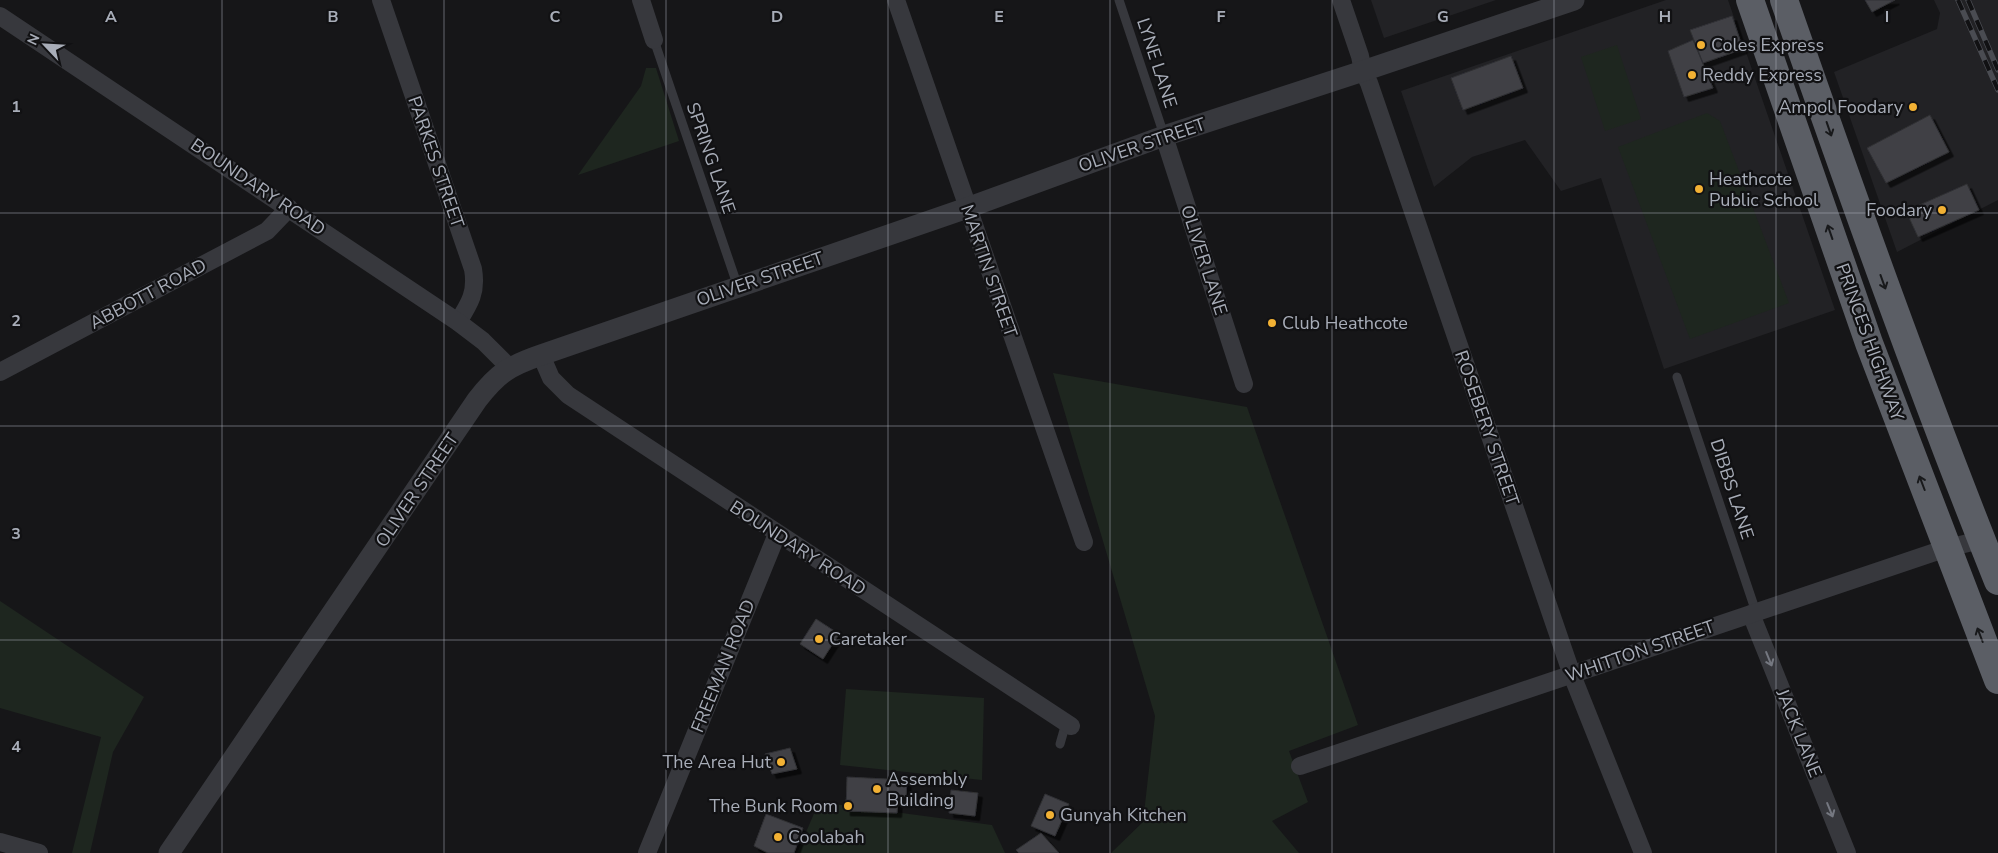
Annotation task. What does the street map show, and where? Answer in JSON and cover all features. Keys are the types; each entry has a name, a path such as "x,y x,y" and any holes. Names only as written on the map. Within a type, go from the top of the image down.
{"highway":[{"name":"PRINCES HIGHWAY","path":"1750,0 1869,343 1998,680"},
{"name":"PRINCES HIGHWAY","path":"1784,0 1882,280 1998,581"}],"street":[{"name":"PARKES STREET","path":"381,0 473,269 476,284 471,302 458,322"},
{"path":"641,0 654,40"},
{"name":"MARTIN STREET","path":"896,0 1084,542"},
{"name":"ROSEBERY STREET","path":"1341,0 1360,56 1363,71 1369,83 1572,674 1643,853"},
{"name":"OLIVER STREET","path":"169,853 477,400 497,376 509,367 541,354 967,208 1164,136 1574,0"},
{"name":"BOUNDARY ROAD","path":"0,16 458,322 483,341 509,367"},
{"name":"OLIVER LANE","path":"1164,136 1244,384"},
{"name":"ABBOTT ROAD","path":"0,372 267,231 289,208"},
{"name":"BOUNDARY ROAD","path":"541,354 551,378 568,395 776,534 1068,724"},
{"name":"FREEMAN ROAD","path":"647,853 776,534"},
{"name":"WHITTON STREET","path":"1300,766 1947,548 1981,540"},
{"name":"JACK LANE","path":"1754,613 1847,853"},
{"path":"0,842 38,853"}],"lane":[{"name":"LYNE LANE","path":"1119,0 1164,136"},
{"name":"SPRING LANE","path":"654,40 738,287"},
{"name":"DIBBS LANE","path":"1677,377 1754,613"},
{"path":"1060,744 1068,724"}],"shaded area":[{"path":"1371,0 1496,0 1384,38"},
{"name":"Heathcote Public School","path":"1666,0 1728,0 1835,310 1664,369 1601,178 1561,191 1525,140 1472,157 1434,187 1401,91"},
{"name":"Ampol Foodary","path":"1934,0 1998,0 1998,200 1897,252 1834,72 1937,29 1940,13"},
{"path":"1617,45 1641,119 1605,131 1581,57"},
{"path":"646,68 656,68 679,141 578,175 641,86"},
{"path":"1707,113 1720,121 1789,303 1690,339 1618,147"},
{"path":"1053,373 1247,407 1358,725 1289,751 1308,802 1272,821 1299,853 1111,853 1143,822 1155,716"},
{"path":"0,601 144,697 113,752 90,853 72,853 101,737 0,708"},
{"path":"846,689 984,698 982,780 840,765"},
{"path":"819,802 992,825 1005,853 797,853"}],"building":[{"path":"1865,0 1895,0 1872,12"},
{"path":"1732,16 1743,49 1703,63 1690,30"},
{"name":"Reddy Express","path":"1693,40 1713,88 1684,97 1668,51"},
{"path":"1511,56 1523,88 1463,110 1451,78"},
{"path":"1930,115 1949,152 1886,183 1867,148"},
{"name":"Foodary","path":"1967,184 1979,210 1918,237 1906,211"},
{"name":"Caretaker","path":"816,619 839,634 823,659 800,644"},
{"name":"The Area Hut","path":"790,748 797,769 772,774 765,754"},
{"name":"Assembly Building","path":"847,777 907,780 906,798 898,798 897,813 846,811"},
{"path":"951,790 978,793 975,816 949,813"},
{"name":"Gunyah Kitchen","path":"1045,794 1069,804 1055,836 1031,826"},
{"name":"The Bunk Room","path":"846,800 851,800 851,811 846,811"},
{"name":"Coolabah","path":"766,814 803,828 794,853 768,853 754,846"},
{"path":"1041,833 1059,853 1019,853 1016,850"}],"railway":[{"path":"1958,0 1998,90"},
{"path":"1968,0 1998,70"}],"place":[{"name":"Coles Express","path":"1701,45"},
{"name":"Reddy Express","path":"1692,75"},
{"name":"Ampol Foodary","path":"1913,107"},
{"name":"Heathcote Public School","path":"1699,189"},
{"name":"Foodary","path":"1942,210"},
{"name":"Club Heathcote","path":"1272,323"},
{"name":"Caretaker","path":"819,639"},
{"name":"The Area Hut","path":"781,762"},
{"name":"Assembly Building","path":"877,789"},
{"name":"The Bunk Room","path":"848,806"},
{"name":"Gunyah Kitchen","path":"1050,815"},
{"name":"Coolabah","path":"778,837"}]}
